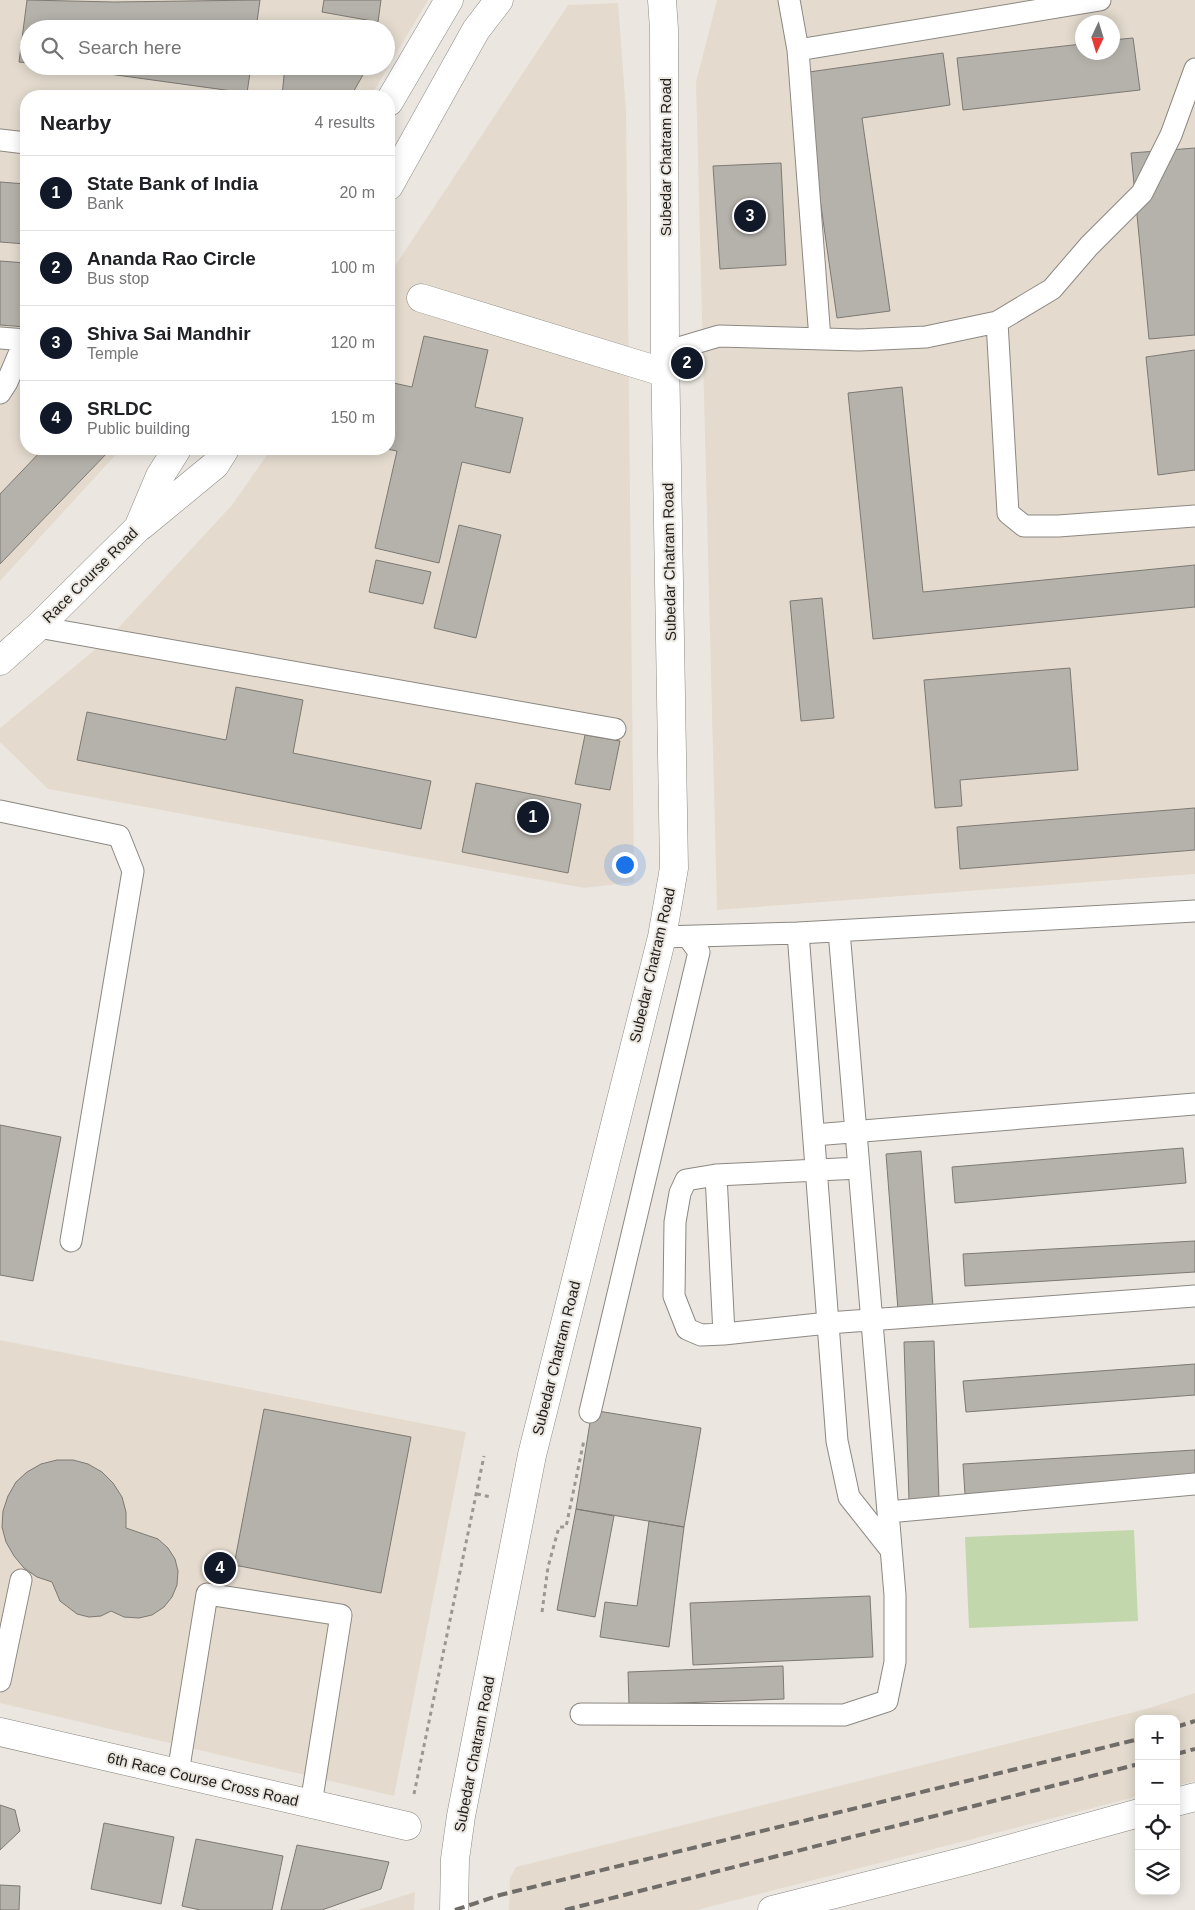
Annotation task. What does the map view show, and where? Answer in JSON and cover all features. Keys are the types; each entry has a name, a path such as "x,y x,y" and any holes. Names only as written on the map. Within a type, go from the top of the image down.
{"main road":[{"path":"395,92 449,0"},
{"path":"395,175 476,30 499,0"},
{"name":"Subedar Chatram Road","path":"454,1910 455,1859 461,1816 532,1455 675,937 665,362 664,39 662,0"},
{"path":"421,298 665,362"},
{"name":"Race Course Road","path":"0,661 38,627 138,528 160,476 173,455"},
{"path":"138,528 220,457"},
{"name":"6th Race Course Cross Road","path":"0,1732 407,1826"},
{"path":"1180,1801 1195,1797"},
{"path":"772,1910 969,1860 1135,1814"}],"lane":[{"path":"789,0 798,50 820,339"},
{"path":"798,50 1100,0"},
{"path":"665,362 719,336 820,339 926,337 998,322 1052,289 1089,246 1142,193 1171,135 1195,69"},
{"path":"0,140 20,142"},
{"path":"998,322 1008,513 1024,526 1195,516"},
{"path":"0,338 20,340"},
{"path":"0,393 20,353"},
{"path":"38,627 615,729"},
{"path":"0,811 118,836 133,872 71,1241"},
{"path":"675,937 839,931 1195,911"},
{"path":"581,1714 844,1715 887,1701 895,1662 895,1595 839,931"},
{"path":"798,933 837,1441 848,1497 891,1550"},
{"path":"590,1412 699,952 675,937"},
{"path":"814,1136 1195,1104"},
{"path":"859,1168 716,1175 686,1180 680,1193 675,1222 674,1296 687,1330 701,1334 724,1334 828,1324 1195,1296"},
{"path":"716,1175 724,1334"},
{"path":"888,1512 1195,1484"},
{"path":"0,1681 21,1580"},
{"path":"178,1774 207,1594 341,1615 311,1804"}],"path":[{"path":"542,1612 548,1566 559,1527 566,1527 590,1412"},
{"path":"407,1826 484,1456"}],"shaded area":[{"path":"0,0 428,0 395,56 395,20 20,20 20,75 383,75 375,90 20,90 20,455 116,455 0,581"},
{"path":"717,0 1195,0 1195,874 717,910 696,82"},
{"path":"618,3 626,110 634,882 584,888 48,789 0,742 0,728 108,639 232,505 267,455 395,455 395,266 568,5"},
{"path":"0,1340 466,1432 394,1796 0,1703"},
{"path":"1195,1693 1195,1781 1180,1785 1180,1715 1135,1715 1135,1797 697,1910 509,1910 510,1878 516,1867 1146,1709"},
{"path":"415,1892 414,1910 358,1910"}],"green space":[{"path":"1134,1530 1138,1621 969,1628 965,1537"}],"building":[{"path":"27,0 114,2 260,0 257,20 24,20"},
{"path":"324,0 381,0 378,20 367,20 322,12"},
{"path":"1133,38 1140,90 963,110 957,58 1075,45 1075,60 1120,60 1120,39"},
{"path":"943,53 950,105 862,118 890,311 837,318 802,73"},
{"path":"116,75 250,75 247,90 225,90"},
{"path":"284,75 363,75 354,90 283,90"},
{"path":"1195,148 1195,335 1149,339 1131,153"},
{"path":"781,163 786,265 720,269 713,166"},
{"path":"0,182 20,184 20,244 0,242"},
{"path":"0,261 20,263 20,327 0,325"},
{"path":"424,336 488,350 475,407 523,418 510,473 462,462 439,563 375,548 397,451 395,451 395,383 412,387"},
{"path":"1195,350 1195,470 1158,475 1146,357"},
{"path":"902,387 923,592 1195,565 1195,607 873,639 848,393"},
{"path":"37,455 105,455 0,564 0,494"},
{"path":"459,525 501,535 476,638 434,628"},
{"path":"376,560 431,572 423,604 369,592"},
{"path":"822,598 834,718 801,721 790,601"},
{"path":"1070,668 1078,770 960,780 962,806 935,808 924,680"},
{"path":"236,687 303,700 293,753 431,781 421,829 77,760 87,712 226,740"},
{"path":"585,735 620,741 610,790 575,784"},
{"path":"476,783 581,804 568,873 462,852"},
{"path":"1195,808 1195,850 960,869 957,827"},
{"path":"0,1125 61,1137 33,1281 0,1275"},
{"path":"1183,1148 1186,1183 955,1203 952,1167"},
{"path":"921,1151 933,1307 898,1310 886,1154"},
{"path":"1195,1241 1195,1272 965,1286 963,1254"},
{"path":"934,1341 939,1499 909,1500 904,1342"},
{"path":"1195,1364 1195,1395 966,1412 963,1381"},
{"path":"264,1409 411,1437 381,1593 234,1565"},
{"path":"592,1410 701,1428 684,1527 576,1509"},
{"path":"1195,1450 1195,1480 965,1494 963,1464"},
{"path":"57,1460 73,1460 88,1464 102,1472 113,1483 122,1497 126,1512 126,1528 158,1539 168,1548 175,1559 178,1571 177,1585 172,1597 164,1607 152,1615 139,1618 124,1617 111,1611 101,1616 89,1617 77,1614 60,1601 52,1582 37,1577 24,1568 14,1556 6,1542 2,1527 3,1511 8,1496 16,1482 27,1472 41,1464"},
{"path":"576,1509 614,1516 595,1617 557,1610"},
{"path":"649,1521 684,1527 669,1647 600,1637 605,1602 637,1606"},
{"path":"870,1596 873,1657 693,1665 690,1603"},
{"path":"783,1666 784,1699 629,1705 628,1672"},
{"path":"0,1805 15,1810 20,1831 0,1850"},
{"path":"104,1823 174,1837 161,1904 91,1889"},
{"path":"196,1839 283,1856 272,1910 200,1910 182,1906"},
{"path":"297,1845 389,1862 381,1889 322,1910 281,1910"},
{"path":"0,1885 20,1886 19,1910 0,1910"}],"railway":[{"path":"1180,1726 1195,1721"},
{"path":"455,1910 500,1895 1135,1740"},
{"path":"1180,1753 1195,1749"},
{"path":"565,1910 1135,1765"}],"place":[{"name":"Shiva Sai Mandhir","path":"750,216"},
{"name":"Ananda Rao Circle","path":"687,363"},
{"name":"State Bank of India","path":"533,817"},
{"name":"SRLDC","path":"220,1568"}]}
